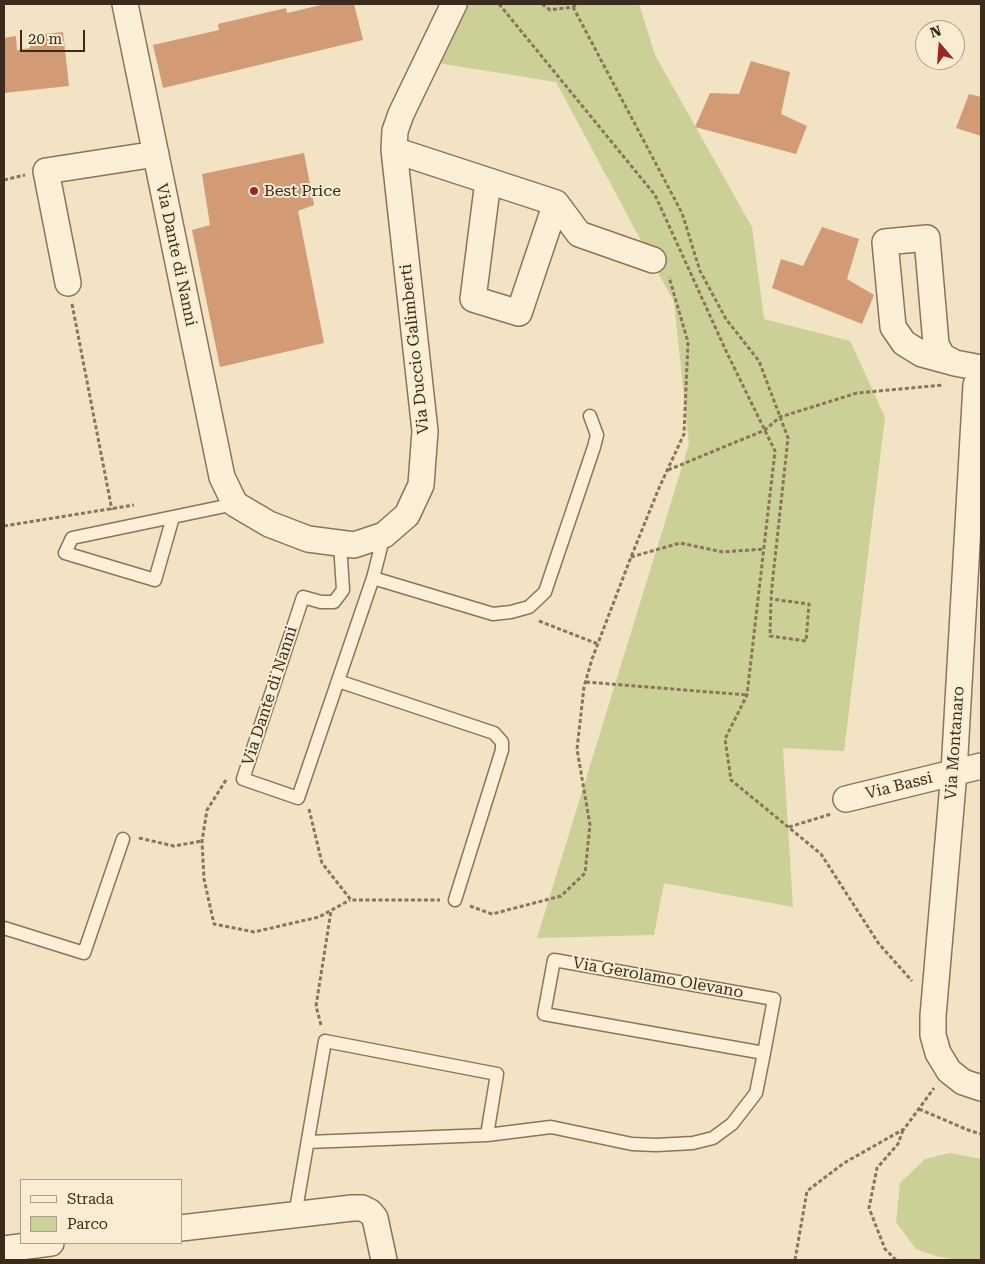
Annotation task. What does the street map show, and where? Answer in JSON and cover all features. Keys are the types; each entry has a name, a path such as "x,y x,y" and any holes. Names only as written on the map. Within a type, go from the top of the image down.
{"street":[{"name":"Via Dante di Nanni","path":"125,4 222,477 236,504"},
{"name":"Via Duccio Galimberti","path":"384,535 406,515 421,485 425,431 394,150 395,132 401,114 454,4"},
{"path":"394,150 556,203 579,234 653,260"},
{"path":"68,283 46,171 156,154"},
{"path":"488,181 473,299 519,313 556,203"},
{"path":"955,363 922,354 904,343 893,327 885,242 927,238 936,344 942,356 980,376"},
{"name":"Via Montanaro","path":"980,376 954,772 933,1016 933,1035 938,1053 949,1071 963,1082 981,1088"},
{"path":"236,504 269,524 308,539 354,545 384,535"},
{"name":"Via Bassi","path":"846,799 981,766"},
{"path":"182,1228 362,1208 370,1212 377,1227 384,1260"},
{"path":"4,1249 43,1244"}],"lane":[{"path":"374,578 493,614 529,607 545,592 594,447 596,435 590,416"},
{"path":"173,517 154,580 65,553 72,538 173,517 236,504"},
{"path":"303,784 374,578 384,535"},
{"name":"Via Dante di Nanni","path":"303,784 298,798 243,779 303,597 321,602 334,602 343,590 340,543"},
{"path":"338,681 494,733 502,742 502,750 455,900"},
{"path":"4,928 84,953 123,839"},
{"name":"Via Gerolamo Olevano","path":"308,1142 487,1135 551,1128 632,1144 656,1145 693,1143 713,1138 732,1124 756,1093 764,1053 774,998 554,960 544,1014 764,1053"},
{"path":"295,1215 324,1040 497,1074 487,1135"}],"path":[{"path":"499,4 655,195 727,353 775,451 747,695 725,739 731,780 821,854 879,944 914,983"},
{"path":"542,4 550,10 573,7 577,4"},
{"path":"573,7 682,213 700,271 726,319 758,361 788,438 771,599 770,636 806,642 809,604 771,599"},
{"path":"245,773 231,773 207,810 202,841 204,879 214,924 254,932 319,917 351,900 455,900 492,914 561,896 585,873 590,825 577,749 586,682 631,556 684,434 688,342 671,278 653,260"},
{"path":"68,283 112,510"},
{"path":"668,470 765,430 780,417 857,393 947,384 980,376"},
{"path":"4,526 136,505"},
{"path":"631,556 680,543 723,552 764,549"},
{"path":"515,611 598,644"},
{"path":"586,682 747,695"},
{"path":"303,784 322,862 351,900"},
{"path":"788,827 842,811 846,799"},
{"path":"123,839 128,836 174,846 202,841"},
{"path":"324,1040 316,1006 332,910"},
{"path":"896,1260 885,1249 869,1208 877,1168 898,1144 904,1129 938,1084"},
{"path":"919,1109 981,1134"},
{"path":"795,1260 806,1191 844,1163 904,1129"}],"green space":[{"path":"453,4 639,4 655,55 752,227 764,319 850,341 885,417 844,751 783,748 793,907 664,883 654,935 537,938 689,444 674,302 556,82 426,61"},
{"path":"950,1153 981,1159 981,1260 958,1260 936,1256 916,1249 896,1222 900,1183 925,1159"}],"building":[{"path":"325,4 354,4 363,40 163,88 153,45 219,30 218,24 286,8 287,13"},
{"path":"63,32 69,86 4,93 4,38 16,36 17,50 30,48 28,36"},
{"path":"751,61 790,72 781,114 807,126 796,154 695,127 710,93 739,94"},
{"path":"969,94 981,97 981,136 956,128"},
{"path":"304,153 314,205 298,211 324,343 220,367 192,230 210,225 202,174"},
{"path":"822,227 859,239 847,279 874,295 862,324 772,288 781,259 803,266"}],"place":[{"name":"Best Price","path":"254,191"}]}
